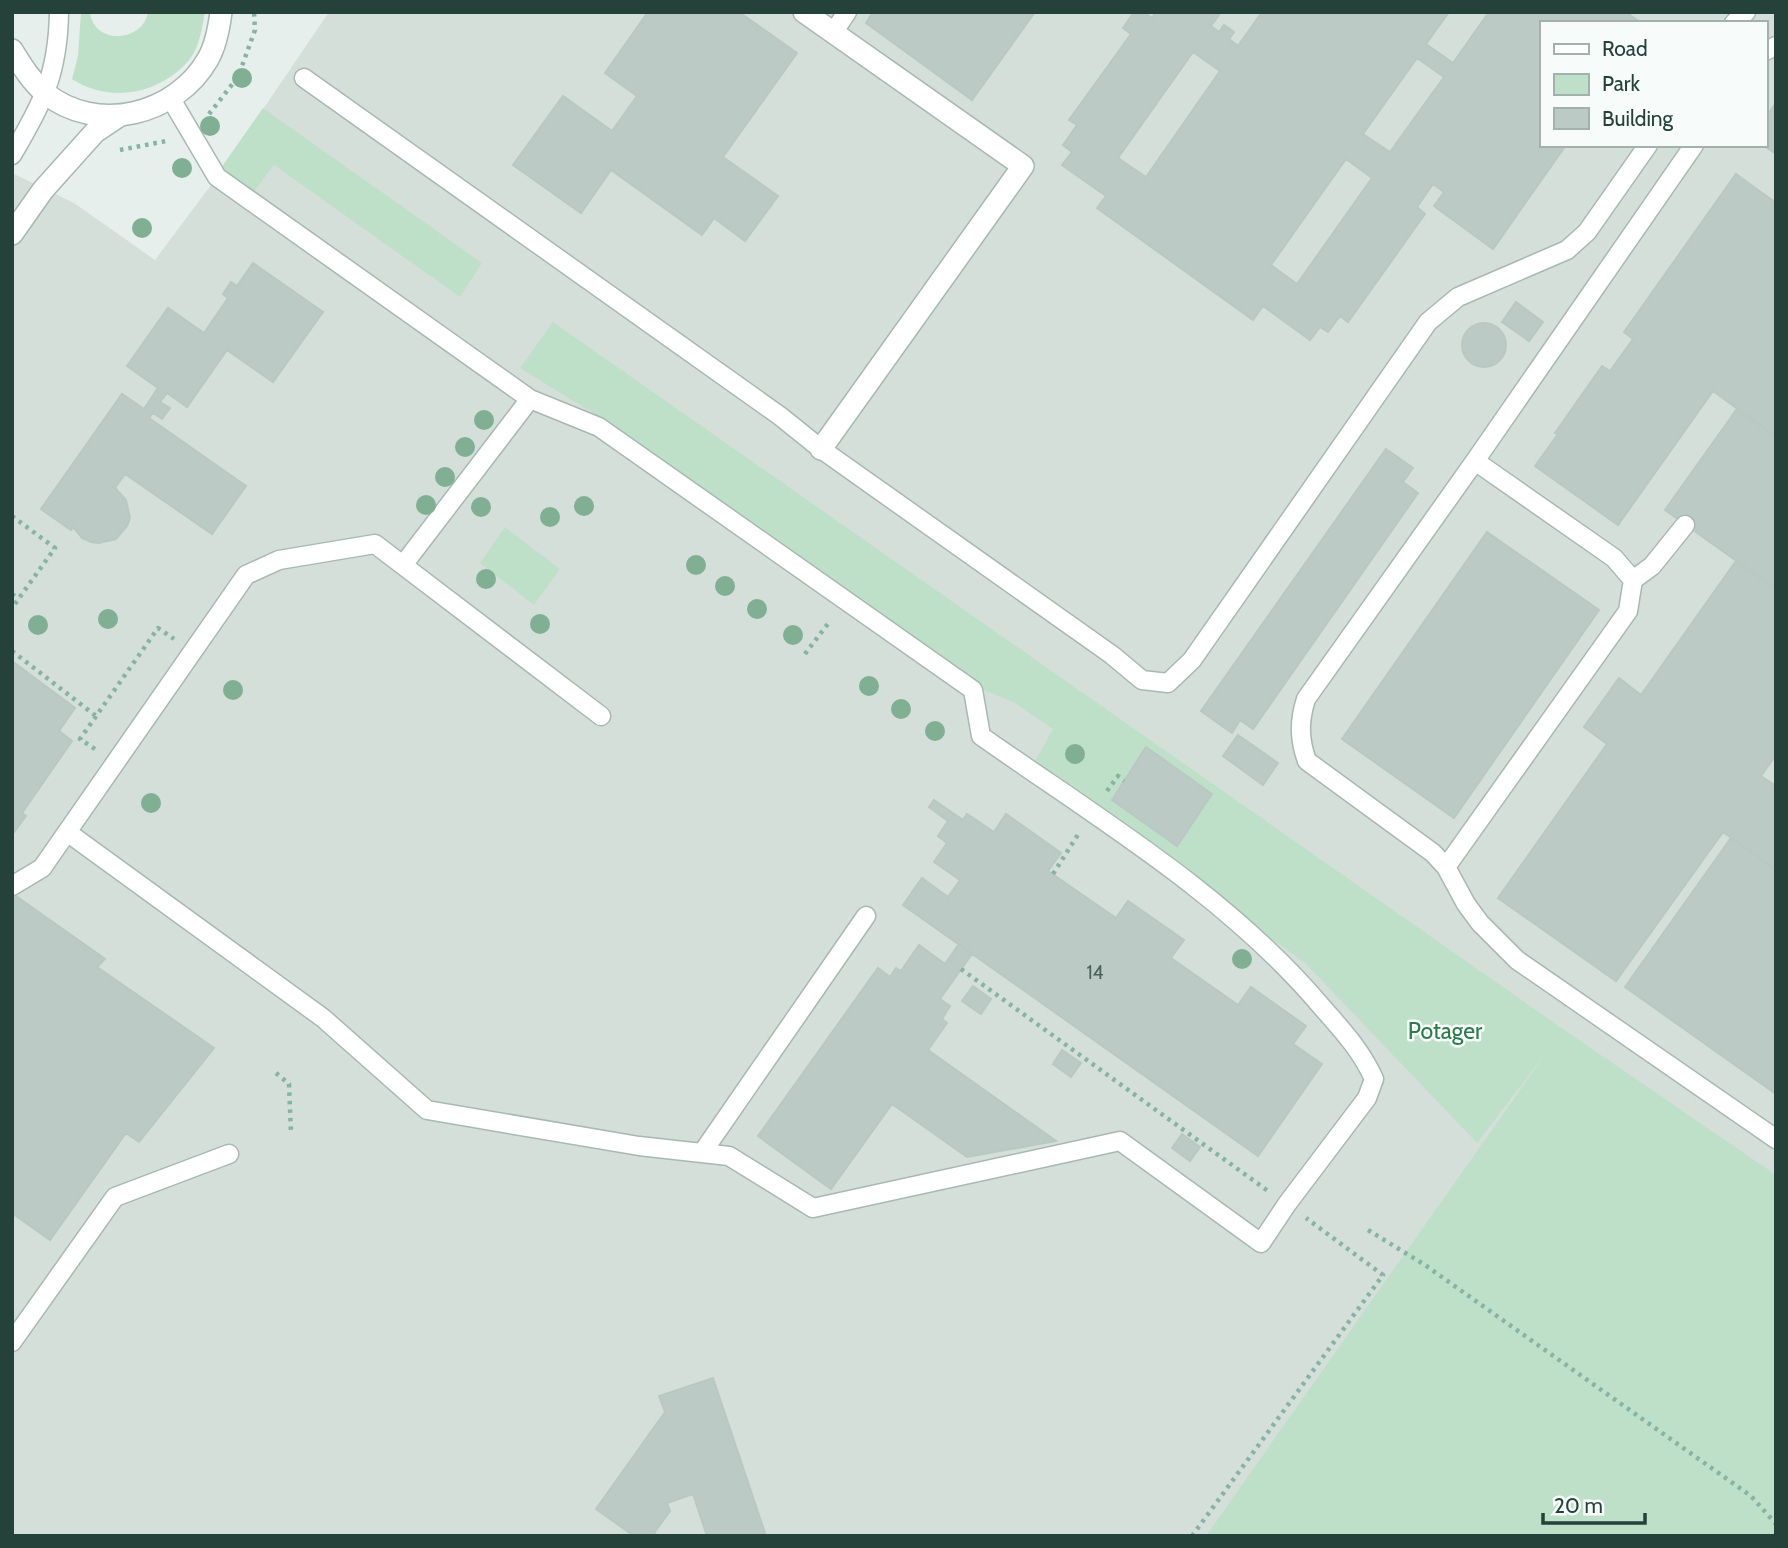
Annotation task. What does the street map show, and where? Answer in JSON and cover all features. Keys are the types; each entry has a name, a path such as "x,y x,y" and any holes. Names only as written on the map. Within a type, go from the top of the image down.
{"street":[{"path":"12,50 26,73 46,94 68,107 93,114 119,116 146,110 171,99 192,81 209,58 219,32 220,12"},
{"path":"804,12 1023,166 821,449"},
{"path":"12,234 43,190 95,132 119,116"}],"lane":[{"path":"12,155 46,94 55,67 59,12"},
{"path":"833,33 847,12"},
{"path":"304,78 1112,654 1142,680 1168,683 1192,660 1428,322 1458,297 1567,250 1587,232 1647,147"},
{"path":"68,832 323,1018 427,1110 625,1144 729,1156 813,1208 1120,1141 1261,1243 1367,1098 1374,1079 1364,1056 1289,969 1209,896 981,736 973,690 599,427 530,399 217,177 171,99"},
{"path":"1693,147 1306,699 1300,716 1301,747 1307,761 1422,844 1446,867 1466,904 1480,923 1517,960 1776,1139"},
{"path":"403,565 530,399"},
{"path":"1475,461 1614,558 1633,580"},
{"path":"1446,867 1628,611 1633,580 1652,566 1685,526"},
{"path":"12,886 42,868 246,575 279,560 376,544 601,716"},
{"path":"702,1153 866,916"},
{"path":"12,1342 115,1197 229,1154"}],"path":[{"path":"12,516 55,548 12,608"},
{"path":"12,594 19,599"},
{"path":"805,654 845,600"},
{"path":"115,764 80,738 158,628 192,652"},
{"path":"12,652 96,716"},
{"path":"961,969 1383,1275 1192,1536"},
{"path":"276,1073 289,1084 291,1134"},
{"path":"1368,1230 1425,1265 1751,1496 1776,1524"}],"shaded area":[{"path":"329,12 1776,12 1776,1536 12,1536 12,173 74,203 155,260 217,177"}],"green space":[{"path":"81,12 90,12 93,23 100,30 108,35 118,36 137,30 148,12 205,12 196,48 178,71 150,87 118,93 87,87 72,79 78,56"},
{"path":"263,108 482,263 460,297 274,165 249,198 216,175"},
{"name":"Potager","path":"553,322 1776,1175 1776,1536 1206,1536 1546,1053 1477,1143 1305,963 1033,765 1053,729 1015,703 982,689 596,415 520,368"},
{"path":"505,527 560,569 534,605 480,563"}],"building":[{"path":"648,12 739,12 797,53 723,157 778,196 745,241 714,218 702,235 611,170 581,213 513,165 563,96 612,131 637,96 605,73"},
{"path":"873,12 1035,12 972,100 866,23"},
{"path":"1134,12 1144,12 1152,18 1156,12 1221,12 1211,26 1219,32 1224,25 1234,32 1229,39 1238,46 1262,12 1449,12 1426,44 1453,63 1489,12 1626,12 1638,21 1540,21 1540,147 1565,147 1493,249 1434,206 1444,192 1433,184 1417,207 1425,214 1348,322 1340,316 1328,332 1320,327 1310,340 1263,306 1253,320 1097,208 1106,196 1062,165 1072,152 1063,145 1077,125 1069,120 1131,34 1123,28","holes":["1193,52 1220,71 1146,177 1118,158","1417,58 1444,77 1390,152 1363,134","1346,159 1372,178 1297,284 1271,265"]},
{"path":"1776,103 1776,154 1766,147 1767,115"},
{"path":"1736,174 1776,203 1776,437 1713,391 1618,525 1535,466 1602,366 1610,371 1633,339 1624,332"},
{"path":"253,263 323,312 273,382 227,350 187,407 167,393 160,402 170,408 162,419 153,413 149,418 246,486 212,534 125,474 115,488 126,500 130,518 116,539 91,542 82,538 73,527 71,530 41,509 122,394 144,409 158,388 127,366 168,308 204,333 228,298 223,294 231,282 237,286"},
{"path":"1516,302 1543,322 1529,341 1502,322"},
{"path":"1484,323 1499,330 1506,345 1499,360 1484,367 1469,360 1462,345 1469,330"},
{"path":"1737,409 1776,437 1776,589 1665,510"},
{"path":"1386,449 1413,468 1403,482 1418,493 1253,729 1240,720 1232,733 1201,711"},
{"path":"1487,532 1599,610 1454,818 1342,739"},
{"path":"1736,561 1776,589 1776,755 1761,776 1776,786 1776,870 1723,832 1616,981 1498,898 1607,744 1584,727 1619,678 1641,695"},
{"path":"12,661 75,708 59,731 72,741 22,813 26,816 12,835"},
{"path":"1238,735 1278,763 1263,785 1223,756"},
{"path":"1146,747 1212,794 1177,846 1112,800"},
{"path":"934,800 963,820 967,814 994,832 1006,814 1061,853 1048,871 1116,918 1128,901 1184,940 1171,958 1238,1005 1251,987 1306,1026 1293,1044 1322,1064 1258,1156 903,905 922,878 948,897 960,880 934,862 947,843 938,836 948,821 929,807"},
{"path":"1731,838 1776,870 1776,1094 1625,987"},
{"path":"16,896 105,959 97,967 214,1048 139,1142 126,1133 50,1240 12,1213 12,902"},
{"path":"959,944 972,954 940,999 950,1006 942,1019 947,1023 928,1050 1056,1141 967,1157 892,1104 831,1189 758,1136 878,968 890,977 896,968 901,971 919,945 945,964"},
{"path":"973,986 991,999 981,1014 962,1001"},
{"path":"1062,1050 1081,1063 1071,1077 1053,1064"},
{"path":"1182,1134 1200,1147 1190,1161 1172,1148"},
{"path":"713,1378 766,1536 707,1536 693,1494 667,1503 670,1511 654,1533 658,1536 634,1536 596,1509 665,1412 659,1396"}]}
